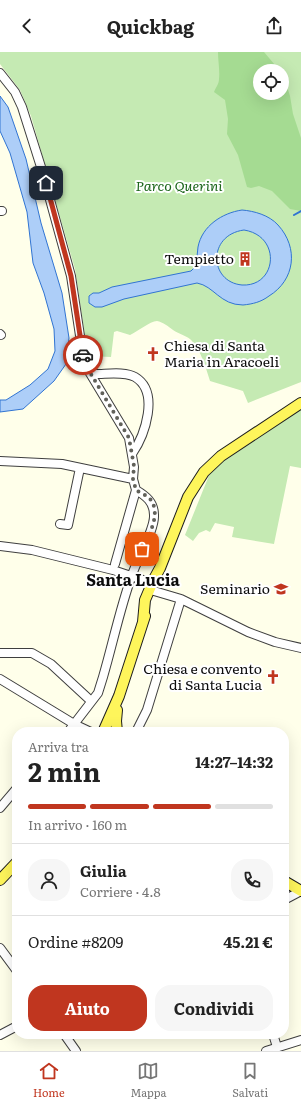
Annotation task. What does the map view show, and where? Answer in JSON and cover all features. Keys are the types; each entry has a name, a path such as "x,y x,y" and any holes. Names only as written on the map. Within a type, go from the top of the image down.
{"main road":[{"path":"104,727 119,696 153,587 188,497 204,472 220,456 301,403"},
{"path":"116,727 119,696"},
{"path":"0,880 12,867"},
{"path":"289,884 301,891"}],"street":[{"path":"0,73 15,92 22,107 41,168 71,276 85,364 129,438 134,466 133,479 136,490 115,564"},
{"path":"95,374 120,374 134,377 144,385 148,400 146,423 140,443 132,454"},
{"path":"0,461 62,464 133,479"},
{"path":"60,524 68,525 80,468"},
{"path":"72,727 98,693 131,577 154,521 154,508 151,502 148,497 136,490"},
{"path":"0,546 32,550 113,570 181,599 248,632 275,642 301,648"},
{"path":"138,727 147,710 181,599"},
{"path":"0,653 32,653 51,664 92,701"},
{"path":"0,679 80,727"},
{"path":"0,808 12,794"},
{"path":"289,897 301,891"},
{"path":"0,948 12,964"},
{"path":"0,1035 12,1029"},
{"path":"68,1039 76,1051"},
{"path":"275,1039 277,1047"},
{"path":"266,1051 301,1040"}],"green space":[{"name":"Parco Querini","path":"0,52 301,52 301,382 248,403 243,391 210,381 201,355 192,341 164,323 157,321 154,321 130,335 117,331 114,332 111,357 88,356 75,269 31,116 20,90 0,64"},
{"path":"218,52 264,52 274,64 253,64 253,100 289,100 289,93 293,114 301,138 301,211 290,209 272,191 259,186 251,188 247,187 238,155 227,134 228,119 225,100 214,92 219,81"},
{"path":"301,409 301,468 290,466 274,544 232,537 234,527 215,523 210,532 206,530 199,533 193,541 185,535 212,468"}],"water":[{"path":"0,96 8,107 26,159 41,223 62,293 69,338 66,364 54,381 23,409 0,412 0,400 6,400 30,385 48,369 55,351 54,329 44,293 33,263 27,212 10,153 0,131"},
{"path":"242,210 251,211 270,219 278,225 285,234 289,244 291,263 289,273 278,289 266,298 250,304 235,304 228,302 208,288 197,283 124,299 102,307 95,307 89,303 89,296 93,293 99,293 112,287 191,271 196,266 200,240 208,227 220,217","holes":["244,230 256,234 265,241 269,251 270,260 268,270 262,278 254,283 242,285 231,282 223,276 218,268 218,249 223,240 232,234"]}],"waterway":[{"path":"294,215 301,211"}],"way so far":[{"path":"83,355 85,364 129,438 134,466 134,486 136,490 148,497 154,508 153,526 142,549"}],"place":[{"name":"Tempietto","path":"245,259"},
{"name":"Chiesa di Santa Maria in Aracoeli","path":"153,354"},
{"name":"Seminario","path":"281,589"},
{"name":"Chiesa e convento di Santa Lucia","path":"273,677"}],"district":[{"name":"Santa Lucia","path":"133,580"}],"route":[{"path":"46,183 74,289 83,355"}]}
